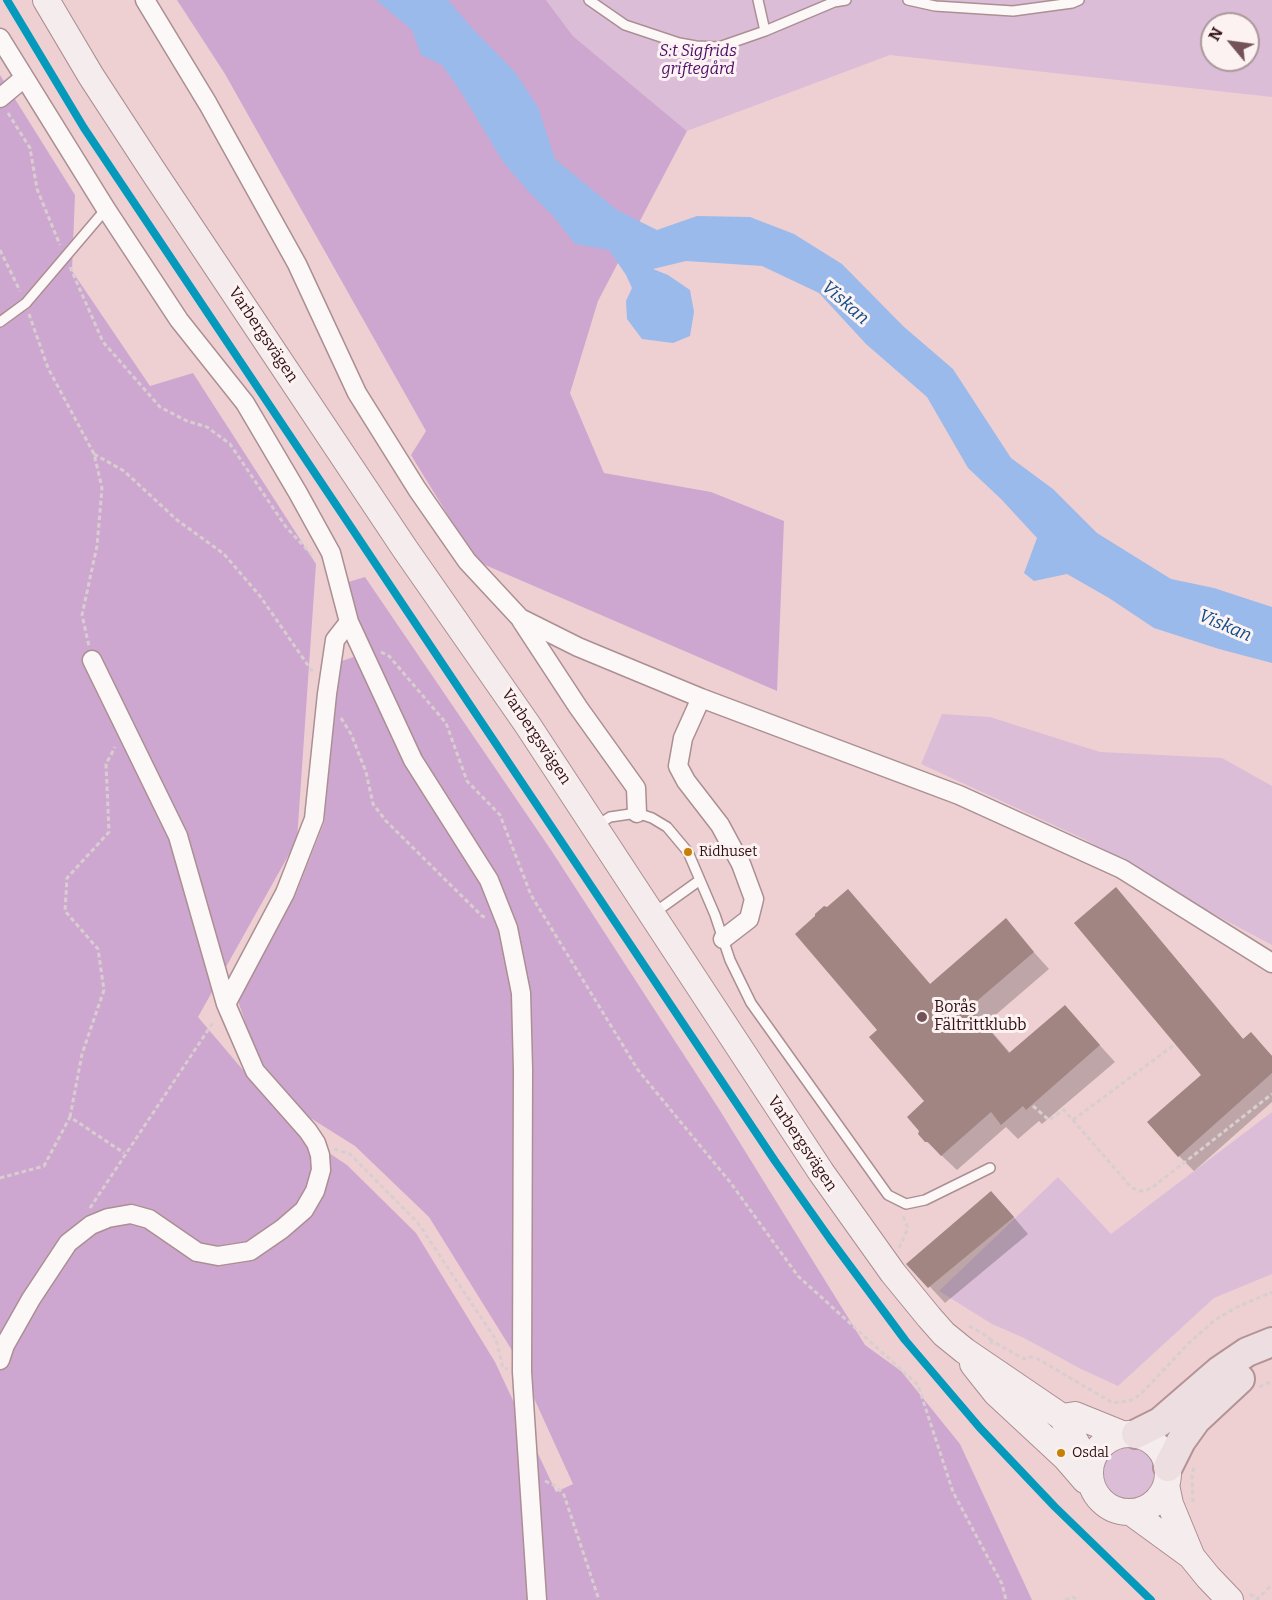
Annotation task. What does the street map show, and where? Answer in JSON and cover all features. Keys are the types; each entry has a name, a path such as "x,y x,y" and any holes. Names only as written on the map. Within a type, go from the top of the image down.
{"main road":[{"name":"Varbergsvägen","path":"46,0 91,76 153,171 405,549 596,826 821,1172 893,1273 944,1334 1066,1425"},
{"path":"1091,1479 1093,1456 1110,1438 1129,1434 1160,1422 1219,1371 1247,1352 1272,1342"},
{"path":"965,1351 973,1366 996,1393 1091,1479"},
{"path":"1191,1556 1173,1512 1181,1441 1196,1420 1220,1396 1242,1377 1272,1362"},
{"path":"1075,1415 1146,1438 1155,1444 1176,1472 1160,1497 1151,1506 1132,1513 1120,1512 1108,1507 1099,1499 1066,1425 1075,1415"},
{"path":"1132,1513 1191,1556 1208,1577 1239,1597"}],"street":[{"path":"145,0 208,104 297,264 357,393 417,489 467,561 520,618 578,707 636,788 637,813"},
{"path":"0,38 106,209 179,320 245,403 331,553 350,622 413,760 489,880 508,928 521,993 522,1372 537,1600"},
{"path":"3,103 24,78"},
{"path":"520,618 578,647 701,698 959,795 1122,869 1272,963"},
{"path":"226,1004 285,893 314,819 335,640 350,622"},
{"path":"0,1360 5,1345 31,1299 68,1243 91,1225 108,1218 131,1214 149,1220 197,1252 218,1256 250,1251 282,1229 303,1210 315,1191 321,1170 320,1155 308,1131 255,1071 226,1004 178,836 92,660"},
{"path":"701,698 683,738 678,766 686,781 720,825 741,864 754,899 749,919 723,939"}],"lane":[{"path":"589,0 625,25 669,40 696,46 719,47 765,31 834,2 846,0"},
{"path":"758,0 765,31"},
{"path":"908,0 934,6 1013,11 1072,3 1079,0"},
{"path":"0,322 26,303 106,209"},
{"path":"596,826 610,817 637,813 652,818 667,827 688,852 730,960 751,1003 888,1195 906,1204 926,1200 990,1168"},
{"path":"652,915 700,880"}],"path":[{"path":"3,103 30,148 37,189 103,342 160,407 187,421 207,427 230,444 286,527 317,561"},
{"path":"0,250 26,303 48,368 94,454 102,488 97,546 82,615 92,660"},
{"path":"94,454 124,471 177,520 224,554 260,596 327,694 351,734 366,772 373,804 386,821 482,916 508,928"},
{"path":"358,639 389,657 446,723 467,781 500,816 531,895 638,1070 730,1182 798,1276 918,1384 953,1492 1002,1584 1006,1600"},
{"path":"0,1178 44,1166 70,1117 82,1054 104,990 98,949 65,911 67,878 109,832 106,764 126,728"},
{"path":"76,1236 94,1201 226,1004"},
{"path":"1073,1120 1174,1045"},
{"path":"1034,1106 1049,1120 1064,1110 1131,1187 1139,1191 1148,1190 1272,1094"},
{"path":"70,1117 125,1154"},
{"path":"315,1143 350,1154 418,1223 496,1340 503,1368 522,1372"},
{"path":"893,1273 900,1259 898,1247 908,1228 894,1198"},
{"path":"990,1345 992,1341 1024,1359 1031,1357 1038,1359 1113,1403 1129,1401 1140,1395 1189,1343 1215,1320 1235,1308 1272,1292"},
{"path":"1253,1390 1272,1381"},
{"path":"1176,1472 1192,1475 1193,1507"},
{"path":"528,1480 546,1481 556,1486 564,1495 599,1600"},
{"path":"1239,1597 1257,1600 1272,1585"},
{"path":"1065,1600 1073,1598 1079,1600"}],"green space":[{"name":"S:t Sigfrids griftegård","path":"546,0 1272,0 1272,97 890,55 687,131 573,36"},
{"path":"942,714 990,717 1100,752 1222,758 1272,786 1272,945 1189,901 1084,839 921,764"},
{"path":"1272,1112 1272,1274 1214,1298 1118,1386 992,1324 939,1291 1058,1177 1111,1234"},
{"path":"1124,1448 1134,1448 1147,1455 1154,1468 1154,1478 1147,1491 1134,1498 1124,1498 1115,1494 1108,1487 1104,1478 1104,1468 1108,1459 1115,1452"}],"shaded area":[{"path":"177,0 546,0 573,36 687,131 598,301 570,393 604,473 711,492 784,521 777,691 476,561 411,455 426,431 225,74"},
{"path":"0,75 75,195 72,271 150,386 193,373 316,564 297,840 198,1017 293,1129 347,1165 416,1233 495,1362 556,1492 573,1484 513,1352 429,1217 355,1146 296,1109 260,1066 237,998 295,896 324,823 339,662 371,651 345,583 365,577 551,850 719,1109 865,1345 901,1371 960,1444 1032,1600 0,1600"}],"water":[{"name":"Viskan","path":"376,0 448,0 515,72 538,107 555,159 617,210 657,230 697,216 750,217 794,234 842,264 903,326 953,369 1011,458 1053,489 1097,533 1171,579 1214,588 1272,607 1272,663 1154,628 1067,574 1034,581 1024,573 1037,538 968,468 927,397 866,344 819,293 762,266 686,261 653,269 668,275 690,290 694,312 690,336 673,343 642,339 627,319 626,301 632,288 609,250 575,244 553,216 503,162 442,65 421,55 412,30"}],"building":[{"path":"1116,887 1243,1039 1251,1032 1272,1056 1272,1073 1178,1157 1147,1122 1201,1075 1074,923"},
{"name":"Borås Fältrittklubb","path":"848,889 930,984 1006,918 1034,952 970,1007 1009,1053 1065,1005 1100,1045 1026,1110 1023,1106 1001,1125 991,1112 941,1156 918,1134 919,1131 907,1117 924,1101 869,1037 877,1030 795,934 824,906 827,907"},
{"path":"991,1191 1014,1217 928,1288 906,1264"}],"transit line":[{"path":"7,0 84,128 775,1161 830,1239 905,1340 980,1428 1055,1507 1151,1600"}],"place":[{"name":"Ridhuset","path":"688,852"},
{"name":"Borås Fältrittklubb","path":"922,1017"},
{"name":"Osdal","path":"1061,1453"}]}
